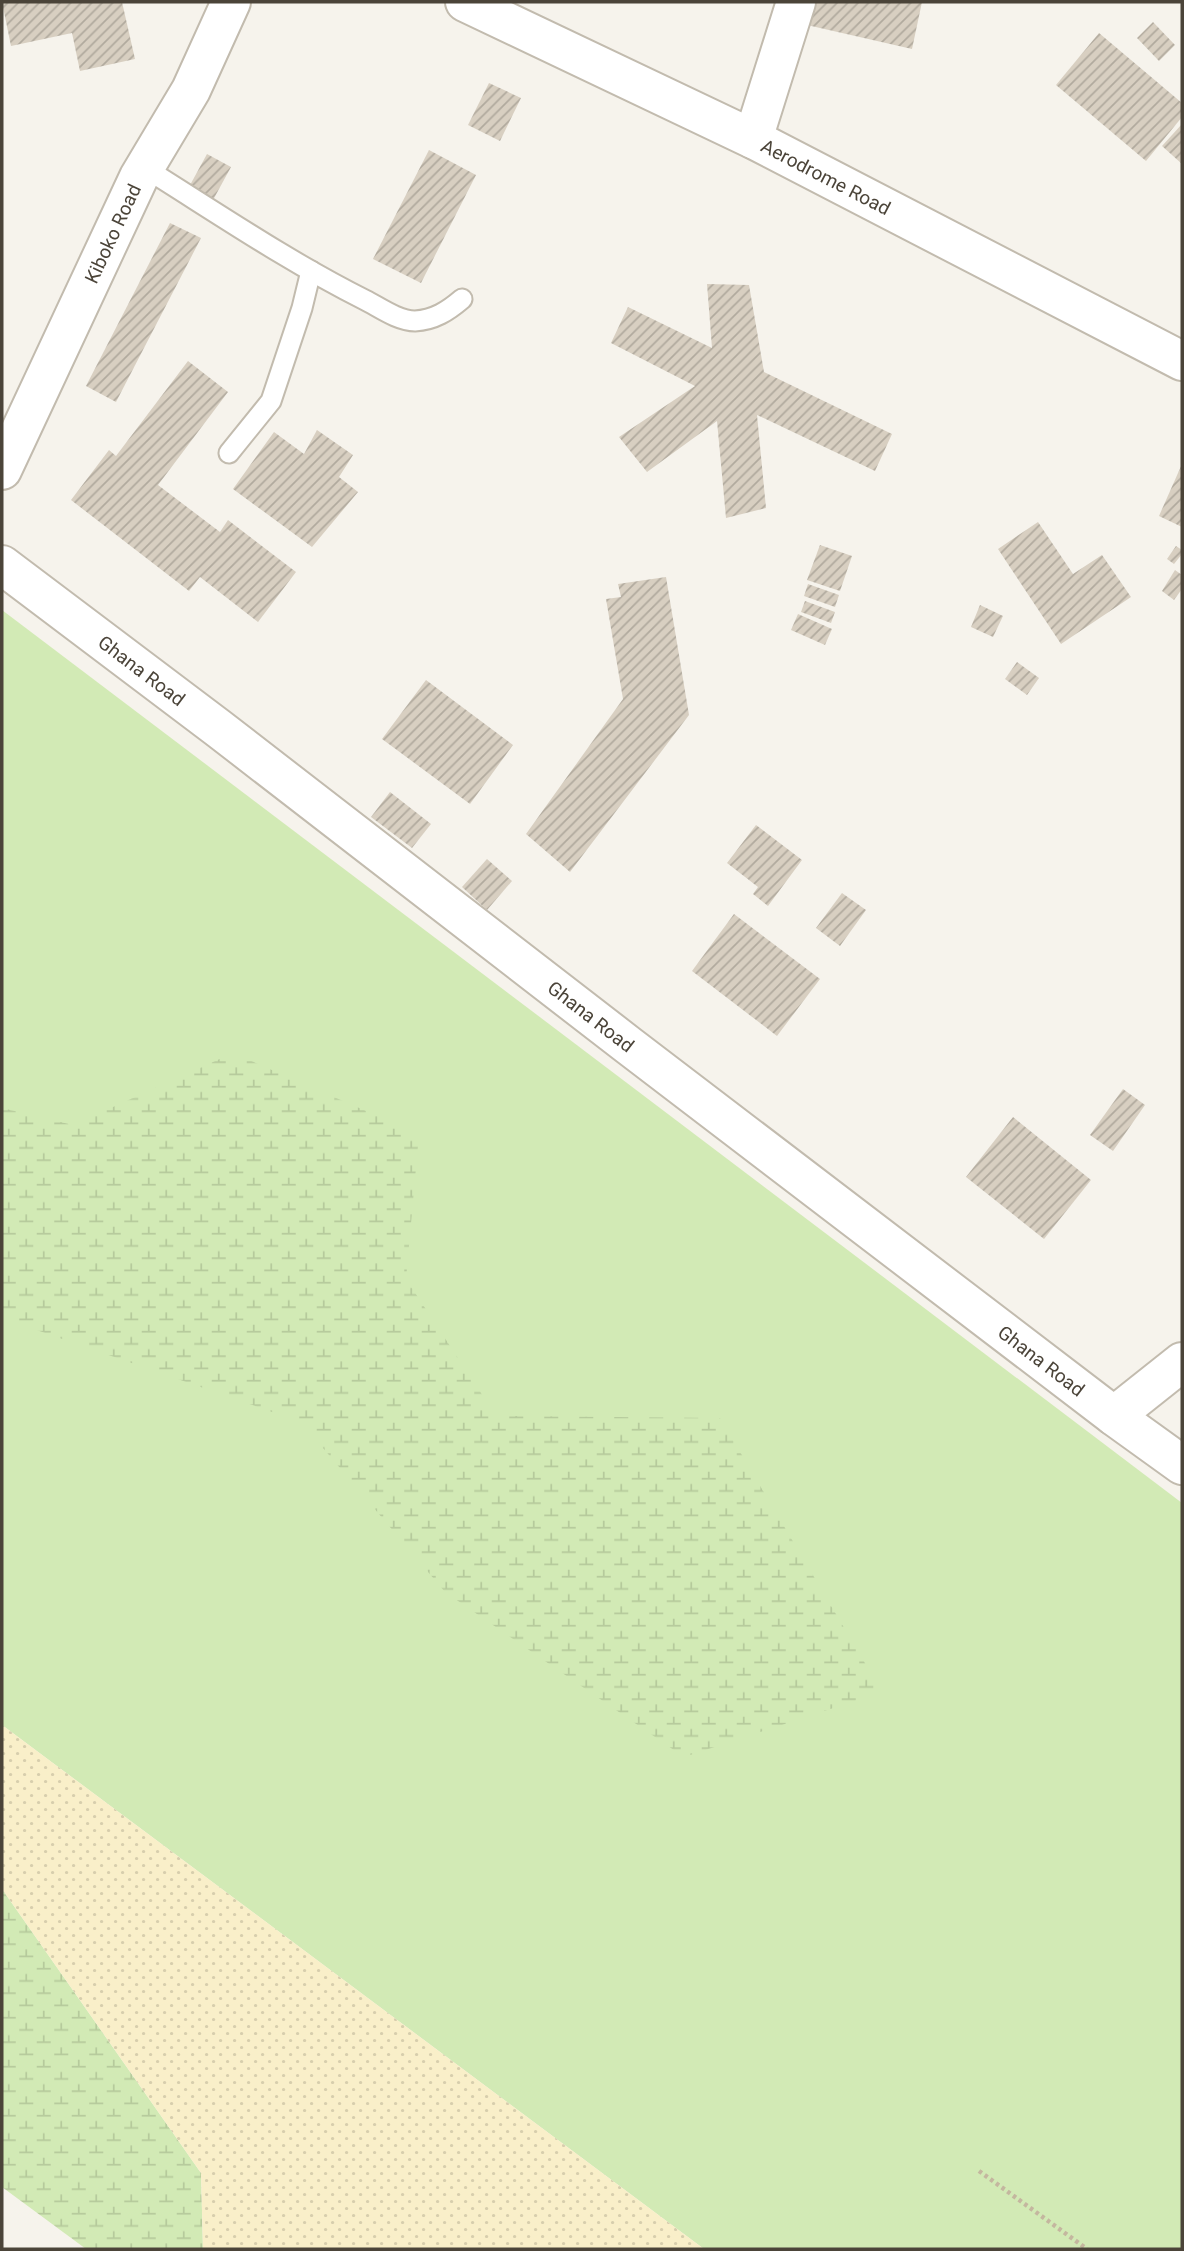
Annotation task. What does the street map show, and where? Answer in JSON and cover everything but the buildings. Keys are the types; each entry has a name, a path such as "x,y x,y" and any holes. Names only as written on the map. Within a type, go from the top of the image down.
{"street":[{"name":"Kiboko Road","path":"2,470 145,168 191,90 231,2"},
{"name":"Aerodrome Road","path":"465,2 753,139 1182,361"},
{"path":"753,139 796,2"},
{"name":"Ghana Road","path":"2,565 207,719 617,1037 1182,1465"},
{"path":"1114,1416 1182,1362"}],"lane":[{"path":"145,168 311,271 393,314 412,321 445,314 462,299"},
{"path":"229,453 271,401 311,271"}],"path":[{"path":"979,2171 1087,2249"}],"green space":[{"path":"2,610 1182,1503 1182,2249 704,2249 2,1725"},
{"path":"233,1053 419,1134 406,1279 496,1416 720,1418 882,1692 684,1757 445,1592 301,1422 2,1318 2,1108 73,1125"},
{"path":"2,1889 201,2173 203,2249 86,2249 2,2187"}],"sand":[{"path":"2,1725 704,2249 203,2249 201,2173 2,1889"}]}
